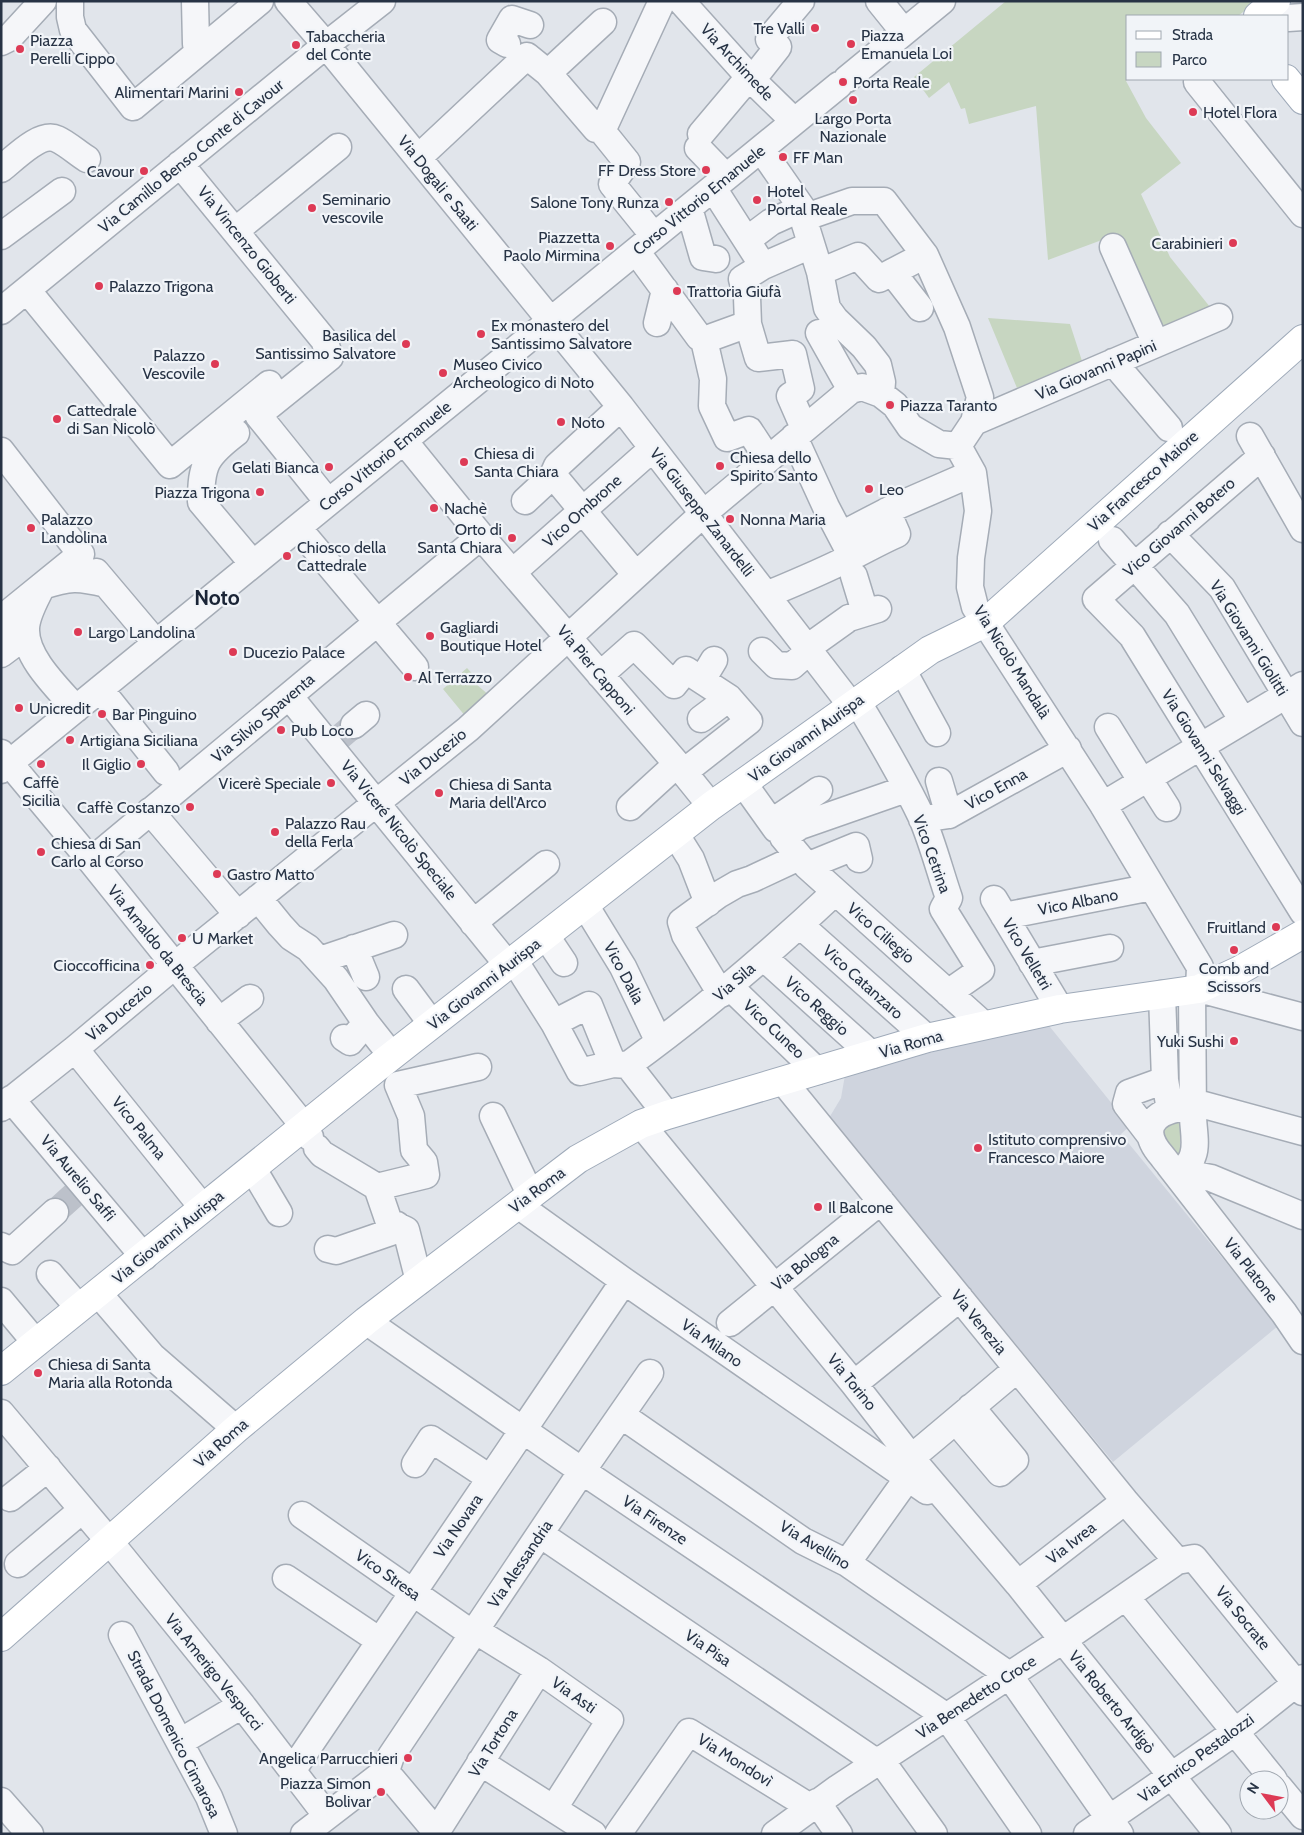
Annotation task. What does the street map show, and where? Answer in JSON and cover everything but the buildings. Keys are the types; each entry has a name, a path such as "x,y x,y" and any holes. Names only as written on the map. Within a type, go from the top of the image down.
{"main road":[{"path":"1287,80 1303,100"},
{"name":"Via Francesco Maiore","path":"985,624 1303,339"},
{"name":"Via Giovanni Aurispa","path":"1,1371 252,1169 310,1137 392,1056 711,806 930,650 985,624"},
{"name":"Via Roma","path":"1,1637 236,1429 366,1321 578,1159 641,1124 926,1038 1060,1009 1195,990 1240,970 1303,934"}],"street":[{"path":"70,1 70,17 73,30 133,107 260,1"},
{"path":"195,1 196,44"},
{"name":"Via Dogali e Saati","path":"288,1 551,321"},
{"name":"Via Camillo Benso Conte di Cavour","path":"1,311 382,1"},
{"path":"662,1 602,131 627,162 612,184 645,244 665,290 699,337 704,340 713,379 712,406 727,438 749,430 768,459"},
{"name":"Via Archimede","path":"681,1 751,78 794,121"},
{"path":"763,266 747,240 700,141 778,47 769,39 801,1"},
{"path":"880,1 904,32"},
{"name":"Corso Vittorio Emanuele","path":"4,762 76,709 942,1"},
{"path":"1,42 9,38 40,6"},
{"path":"1274,12 1303,17"},
{"path":"418,158 508,44 512,19 530,25"},
{"path":"553,68 603,22"},
{"path":"508,44 578,83"},
{"path":"553,68 596,129"},
{"path":"1197,82 1303,214"},
{"path":"1,169 29,146 44,138 56,138 86,159"},
{"path":"235,231 338,146"},
{"path":"761,149 803,213 820,272 827,308 835,319 864,346 878,365 882,382 881,394"},
{"name":"Via Vincenzo Gioberti","path":"180,164 324,340"},
{"path":"1,236 62,191"},
{"path":"747,240 771,222 852,201 884,201 925,255 957,327 980,397 974,422 958,446 939,444 910,427 895,405 881,394 862,388 850,390 819,333"},
{"path":"689,208 703,257 716,259"},
{"path":"762,650 776,665 792,666 808,649 848,618 872,611 826,508 799,433 790,396 801,389 793,354 758,358 748,324 747,297 742,279 763,266 811,245"},
{"path":"1113,247 1156,344"},
{"path":"886,276 925,255"},
{"path":"820,272 858,256 886,276 920,308"},
{"path":"27,290 170,465 324,340 330,357 217,447 205,464 201,483 201,502 253,564"},
{"path":"657,323 665,290"},
{"name":"Via Giovanni Papini","path":"974,422 1218,318"},
{"name":"Via Giuseppe Zanardelli","path":"551,321 808,649 854,703"},
{"path":"704,340 748,324"},
{"path":"1113,362 1169,428"},
{"name":"Via Ducezio","path":"6,1104 468,729 704,514 850,390"},
{"path":"525,501 553,475 557,466 621,408"},
{"path":"258,415 328,502"},
{"path":"227,440 245,437 263,440 287,452"},
{"name":"Via Pier Capponi","path":"404,441 481,536 711,806"},
{"name":"Via Nicolò Mandalà","path":"958,446 972,473 978,511 971,558 970,587 975,607 1068,749 1200,967 1195,990"},
{"name":"Vico Giovanni Botero","path":"1096,599 1170,534 1256,446 1303,529"},
{"name":"Vico Ombrone","path":"513,572 652,449"},
{"path":"1,451 76,547 156,643"},
{"path":"766,595 802,580 849,556 888,511 972,473"},
{"path":"553,475 636,575"},
{"path":"298,528 414,668"},
{"name":"Via Giovanni Giolitti","path":"1170,534 1222,588 1294,690 1303,723"},
{"name":"Via Silvio Spaventa","path":"91,861 481,536"},
{"path":"1112,540 1177,614 1243,721"},
{"path":"1,654 13,645 3,618 42,586 76,547"},
{"path":"76,709 33,658 27,641 26,628 28,616 42,586 70,578 83,578 106,584"},
{"name":"Via Giovanni Selvaggi","path":"1096,599 1132,636 1303,912"},
{"path":"600,675 634,645 674,685 686,670 708,670 749,721 680,768 630,807"},
{"path":"902,670 937,734"},
{"path":"100,689 166,772"},
{"path":"1103,805 1294,690"},
{"name":"Via Viceré Nicolò Speciale","path":"289,696 347,730 377,804 473,923 511,963 554,1023 580,1072 620,1064"},
{"path":"701,720 729,698"},
{"name":"Vico Cetrina","path":"854,703 899,771 922,819 949,898 943,909 980,970 948,993"},
{"path":"1108,727 1167,808"},
{"name":"Vico Enna","path":"922,819 948,815 1068,749"},
{"name":"Via Arnaldo da Brescia","path":"4,762 91,861 322,1154 377,1187"},
{"path":"939,781 948,815"},
{"path":"676,835 691,859 708,903 737,884 752,879 800,826 906,789"},
{"path":"787,842 819,790"},
{"name":"Vico Ciliegio","path":"751,794 787,842 835,892 984,1025"},
{"path":"150,811 238,915"},
{"path":"787,842 856,846 859,859"},
{"path":"473,923 546,864"},
{"name":"Vico Albano","path":"999,907 1152,887"},
{"name":"Via Sila","path":"620,1064 659,1042 725,991 835,892"},
{"path":"258,898 291,937 308,948 320,960 392,1056"},
{"name":"Vico Cuneo","path":"708,903 681,922 685,935 725,991 817,1071"},
{"name":"Vico Dalia","path":"585,905 623,967 659,1042"},
{"name":"Vico Velletri","path":"999,907 1060,1009"},
{"name":"Vico Catanzaro","path":"800,925 926,1038"},
{"path":"320,960 394,935"},
{"path":"546,936 564,963"},
{"path":"354,948 366,977"},
{"path":"1032,962 1110,948"},
{"name":"Vico Reggio","path":"763,957 872,1055"},
{"path":"406,990 432,1024"},
{"path":"1198,1201 1195,1164 1184,1109 1195,990 1303,1017"},
{"path":"1162,994 1164,1080 1184,1109"},
{"path":"219,1021 250,998"},
{"path":"554,1023 589,1005 603,1015 620,1064 667,1115"},
{"path":"344,1038 350,1042 366,1023"},
{"name":"Vico Palma","path":"75,1049 203,1208"},
{"path":"419,1281 406,1230 389,1222 377,1187 426,1175 424,1162 414,1150 410,1116 398,1086 478,1067"},
{"name":"Via Platone","path":"1164,1080 1129,1093 1126,1104 1149,1134 1153,1146 1293,1310 1303,1340"},
{"name":"Via Venezia","path":"783,1081 1125,1501 1177,1561"},
{"name":"Via Aurelio Saffi","path":"6,1104 144,1257"},
{"path":"1149,1134 1152,1124 1159,1116 1184,1109 1303,1132"},
{"path":"493,1116 524,1200"},
{"name":"Via Torino","path":"641,1124 854,1384 912,1467 953,1508 1063,1640"},
{"path":"1170,1165 1177,1169 1184,1168 1189,1163 1195,1164 1211,1178 1303,1216"},
{"path":"252,1169 279,1213"},
{"name":"Via Milano","path":"524,1200 624,1281 912,1467"},
{"name":"Via Bologna","path":"730,1323 881,1201"},
{"path":"1,1246 12,1251 55,1212"},
{"path":"328,1249 336,1251 391,1232 397,1225"},
{"path":"50,1274 88,1300 236,1429"},
{"name":"Via Novara","path":"292,1771 624,1281"},
{"path":"854,1384 960,1298"},
{"path":"1,1301 36,1343"},
{"name":"Via Firenze","path":"366,1321 582,1471 947,1717"},
{"path":"846,1563 912,1467 963,1414 1017,1369"},
{"name":"Via Alessandria","path":"388,1765 474,1632 650,1373"},
{"name":"Via Amerigo Vespucci","path":"1,1413 109,1541 242,1706 322,1810"},
{"name":"Via Avellino","path":"621,1415 803,1541 846,1563 1009,1675"},
{"path":"415,1464 431,1439 490,1478"},
{"path":"10,1498 48,1468"},
{"name":"Via Ivrea","path":"1018,1584 1125,1501"},
{"path":"18,1564 82,1510"},
{"name":"Vico Stresa","path":"302,1516 464,1628 474,1632"},
{"name":"Via Pisa","path":"540,1534 878,1761 934,1834"},
{"name":"Via Socrate","path":"1177,1561 1194,1558 1301,1685"},
{"name":"Via Benedetto Croce","path":"775,1834 814,1804 1063,1640 1177,1561"},
{"path":"286,1578 380,1640"},
{"path":"1126,1597 1266,1770"},
{"name":"Via Asti","path":"474,1632 481,1634 539,1670 610,1720 554,1808"},
{"name":"Strada Domenico Cimarosa","path":"122,1635 209,1797 224,1834"},
{"name":"Via Roberto Ardigò","path":"1063,1640 1218,1834"},
{"name":"Via Tortona","path":"440,1827 539,1670"},
{"path":"1009,1675 1114,1827"},
{"name":"Via Enrico Pestalozzi","path":"1087,1834 1114,1827 1172,1776 1301,1685"},
{"path":"180,1742 242,1706"},
{"path":"947,1717 1028,1834"},
{"name":"Via Mondovì","path":"618,1834 689,1732 814,1804"},
{"path":"480,1762 593,1834"},
{"path":"304,1834 322,1810 378,1777 388,1765"},
{"path":"388,1765 392,1779 440,1827"},
{"path":"1289,1799 1303,1816"},
{"path":"1,1801 30,1834"},
{"path":"814,1804 839,1834"}],"shaded area":[{"path":"1046,1022 1130,1126 1121,1134 1278,1326 1113,1462 829,1118 841,1098 845,1075"}],"green space":[{"path":"1006,1 1257,1 1239,15 1126,15 1126,81 1146,118 1181,163 1141,194 1170,257 1210,307 1167,326 1158,323 1118,234 1048,260 1036,106 969,124 965,108 961,109 949,82 929,98 914,77"},
{"path":"988,318 1070,324 1082,361 1017,388"},
{"path":"467,668 479,681 476,684 490,696 466,717 443,689"},
{"path":"1178,1121 1180,1124 1180,1152 1178,1154 1174,1153 1162,1132"}],"tunnel":[{"path":"340,737 354,725"},
{"path":"55,1212 77,1192"}],"place":[{"name":"Tre Valli","path":"815,28"},
{"name":"Piazza Emanuela Loi","path":"851,44"},
{"name":"Tabaccheria del Conte","path":"296,45"},
{"name":"Piazza Perelli Cippo","path":"20,49"},
{"name":"Porta Reale","path":"843,82"},
{"name":"Alimentari Marini","path":"239,92"},
{"name":"Largo Porta Nazionale","path":"853,100"},
{"name":"Hotel Flora","path":"1193,112"},
{"name":"FF Man","path":"783,157"},
{"name":"FF Dress Store","path":"706,170"},
{"name":"Cavour","path":"144,171"},
{"name":"Hotel Portal Reale","path":"757,200"},
{"name":"Salone Tony Runza","path":"669,202"},
{"name":"Seminario vescovile","path":"312,208"},
{"name":"Carabinieri","path":"1233,243"},
{"name":"Piazzetta Paolo Mirmina","path":"610,246"},
{"name":"Palazzo Trigona","path":"99,286"},
{"name":"Trattoria Giufà","path":"677,291"},
{"name":"Ex monastero del Santissimo Salvatore","path":"481,334"},
{"name":"Basilica del Santissimo Salvatore","path":"406,344"},
{"name":"Palazzo Vescovile","path":"215,364"},
{"name":"Museo Civico Archeologico di Noto","path":"443,373"},
{"name":"Piazza Taranto","path":"890,405"},
{"name":"Cattedrale di San Nicolò","path":"57,419"},
{"name":"Noto","path":"561,422"},
{"name":"Chiesa di Santa Chiara","path":"464,462"},
{"name":"Chiesa dello Spirito Santo","path":"720,466"},
{"name":"Gelati Bianca","path":"329,467"},
{"name":"Leo","path":"869,489"},
{"name":"Piazza Trigona","path":"260,492"},
{"name":"Nachè","path":"434,508"},
{"name":"Nonna Maria","path":"730,519"},
{"name":"Palazzo Landolina","path":"31,528"},
{"name":"Orto di Santa Chiara","path":"512,538"},
{"name":"Chiosco della Cattedrale","path":"287,556"},
{"name":"Largo Landolina","path":"78,632"},
{"name":"Gagliardi Boutique Hotel","path":"430,636"},
{"name":"Ducezio Palace","path":"233,652"},
{"name":"Al Terrazzo","path":"408,677"},
{"name":"Unicredit","path":"19,708"},
{"name":"Bar Pinguino","path":"102,714"},
{"name":"Pub Loco","path":"281,730"},
{"name":"Artigiana Siciliana","path":"70,740"},
{"name":"Caffè Sicilia","path":"41,764"},
{"name":"Il Giglio","path":"141,764"},
{"name":"Vicerè Speciale","path":"331,783"},
{"name":"Chiesa di Santa Maria dell'Arco","path":"439,793"},
{"name":"Caffè Costanzo","path":"190,807"},
{"name":"Palazzo Rau della Ferla","path":"275,832"},
{"name":"Chiesa di San Carlo al Corso","path":"41,852"},
{"name":"Gastro Matto","path":"217,874"},
{"name":"Fruitland","path":"1276,927"},
{"name":"U Market","path":"182,938"},
{"name":"Comb and Scissors","path":"1234,950"},
{"name":"Cioccofficina","path":"150,965"},
{"name":"Yuki Sushi","path":"1234,1041"},
{"name":"Istituto comprensivo Francesco Maiore","path":"978,1148"},
{"name":"Il Balcone","path":"818,1207"},
{"name":"Chiesa di Santa Maria alla Rotonda","path":"38,1373"},
{"name":"Angelica Parrucchieri","path":"408,1758"},
{"name":"Piazza Simon Bolivar","path":"381,1792"}],"district":[{"name":"Noto","path":"217,597"}]}
